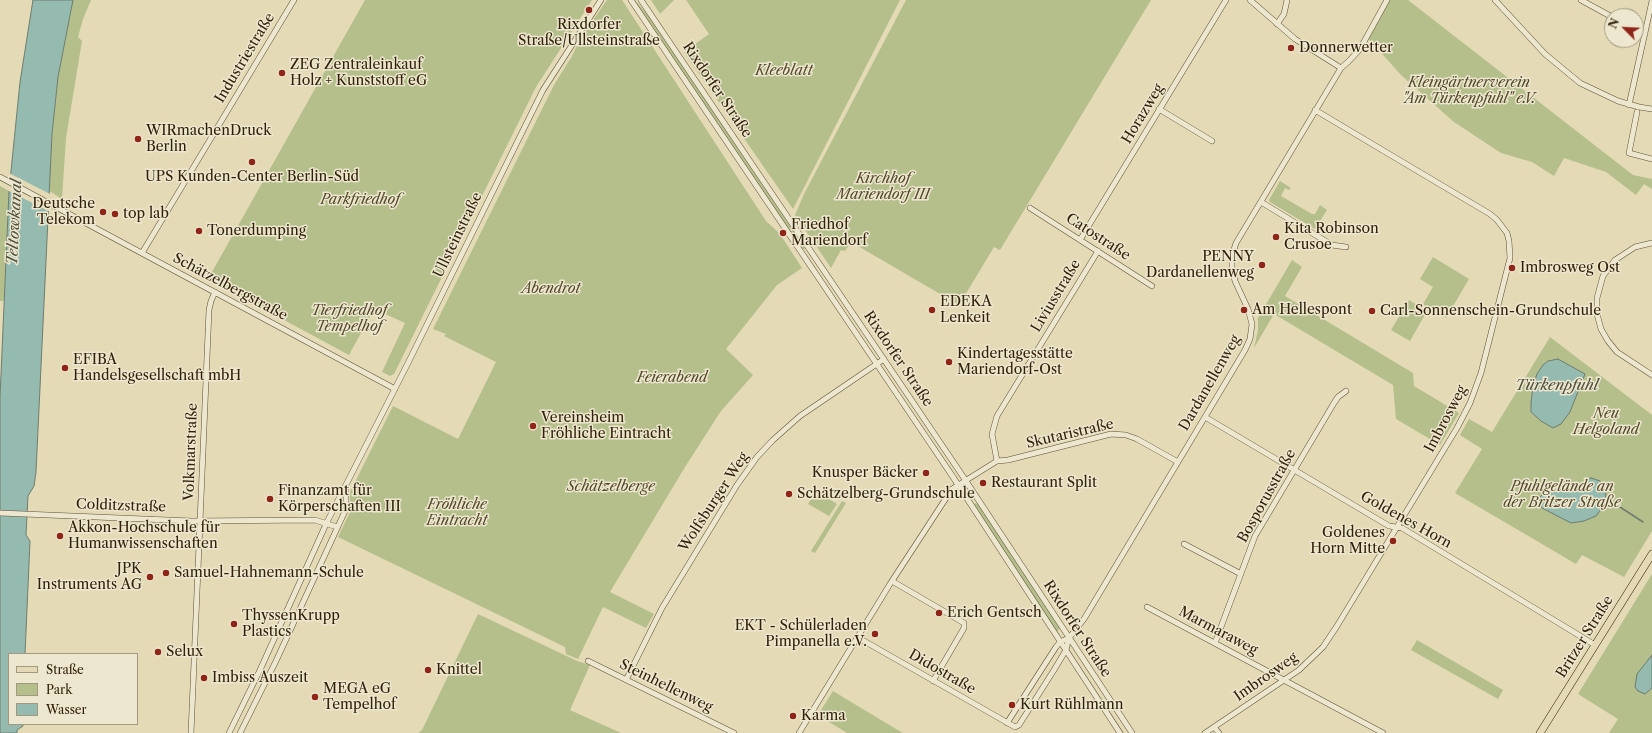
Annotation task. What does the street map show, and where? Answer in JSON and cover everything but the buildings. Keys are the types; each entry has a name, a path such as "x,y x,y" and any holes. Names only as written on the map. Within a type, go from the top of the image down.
{"main road":[{"name":"Britzer Straße","path":"1540,733 1652,554"}],"street":[{"name":"Industriestraße","path":"142,253 294,0"},
{"name":"Ullsteinstraße","path":"229,733 260,670 327,522 395,389 543,90 601,0"},
{"name":"Rixdorfer Straße","path":"631,0 876,364 1120,733"},
{"name":"Rixdorfer Straße","path":"641,0 966,480 1132,733"},
{"name":"Horazweg","path":"1080,240 1226,0"},
{"path":"1250,0 1299,42 1341,68"},
{"path":"1277,24 1284,14 1287,0"},
{"name":"Dardanellenweg","path":"1069,638 1084,619 1250,339 1252,319 1234,277 1232,260 1236,243 1341,68 1360,49 1387,0"},
{"path":"1495,0 1544,54 1568,74 1595,92 1630,105 1652,109"},
{"path":"1581,0 1604,13"},
{"path":"1630,105 1652,1"},
{"path":"1159,109 1212,141"},
{"name":"Imbrosweg","path":"1205,733 1285,680 1312,658 1323,646 1337,626 1463,418 1475,392 1510,258 1509,241 1502,226 1490,214 1315,110"},
{"path":"1637,112 1629,153 1652,159"},
{"name":"Schätzelbergstraße","path":"0,177 395,389"},
{"path":"1261,202 1332,245 1346,247"},
{"name":"Catostraße","path":"1030,208 1152,286"},
{"path":"1652,243 1635,247 1615,260 1604,276 1597,298 1597,314 1601,329 1617,352 1652,375"},
{"name":"Liviusstraße","path":"997,461 992,434 997,416 1098,251"},
{"path":"805,259 813,253"},
{"name":"Volkmarstraße","path":"191,733 209,310 215,292"},
{"name":"Wolfsburger Weg","path":"626,680 662,608 737,485 757,457 781,432 800,416 884,359"},
{"name":"Bosporusstraße","path":"1215,643 1255,536 1334,403 1338,397 1346,391"},
{"name":"Goldenes Horn","path":"1205,417 1389,526 1402,528 1595,645"},
{"name":"Skutaristraße","path":"799,733 857,637 950,491 997,461 1008,460 1119,433 1137,439 1178,462"},
{"name":"Ullsteinstraße","path":"240,733 285,642 325,551 346,509 346,486"},
{"path":"970,505 978,500"},
{"name":"Colditzstraße","path":"0,513 200,521 304,519 327,522 337,527"},
{"path":"1184,544 1241,574"},
{"path":"316,547 325,551"},
{"path":"892,581 964,623 964,628 933,681"},
{"name":"Marmaraweg","path":"1147,607 1384,733"},
{"name":"Didostraße","path":"857,637 1015,728 1019,725 1066,650"},
{"path":"1007,723 1060,642 1069,638"},
{"path":"1066,650 1069,638"},
{"name":"Steinhellenweg","path":"588,661 734,733"},
{"path":"236,718 246,722"},
{"path":"1214,727 1219,733"}],"green space":[{"path":"73,0 91,0 83,19 78,37 82,41 66,138 62,199 48,190 58,77"},
{"name":"Parkfriedhof","path":"365,0 592,0 536,87 394,374 390,376 382,372 405,323 374,309 349,355 208,279"},
{"path":"607,0 622,0 766,221 780,234 802,268 777,285 726,349 753,375 721,411 685,467 610,592 654,614 646,628 603,607 578,659 566,654 565,647 338,537 350,512 350,492 393,406 458,439 496,362 444,336 446,334 433,329 554,85 572,56 580,39"},
{"path":"633,0 635,0 648,15 805,248 802,250"},
{"path":"651,0 674,0 660,14"},
{"name":"Kleeblatt","path":"686,0 900,0 793,209 684,52 709,34"},
{"name":"Kirchhof Mariendorf III","path":"906,0 1151,0 1000,250 994,247 959,305 851,242 845,251 841,250 831,268 795,215 804,194"},
{"name":"Kleingärtnerverein \"Am Türkenpfuhl\" e.V.","path":"1387,0 1408,0 1633,175 1652,179 1652,189 1644,184 1636,195 1606,172 1564,158 1554,176 1532,162 1501,153 1454,122 1401,75 1367,37"},
{"path":"1280,181 1291,188 1289,190 1285,188 1281,196 1312,214 1315,214 1320,205 1327,210 1315,229 1270,202 1269,200"},
{"path":"0,186 9,191 4,301 0,301"},
{"path":"1433,257 1469,279 1446,318 1423,304 1433,287 1420,279"},
{"path":"1292,260 1302,267 1285,296 1413,373 1414,386 1459,413 1440,445 1396,419 1393,385 1274,314 1254,348 1258,330 1258,318"},
{"path":"1409,300 1427,311 1410,341 1391,330"},
{"name":"Pfuhlgelände an der Britzer Straße","path":"1550,337 1652,415 1652,531 1624,577 1582,555 1576,564 1455,493 1482,449 1460,435 1469,419 1492,432"},
{"path":"816,491 837,504 829,516 808,504"},
{"path":"842,501 846,503 815,553 811,551"},
{"path":"975,503 978,504 1060,628 1056,633 973,506"},
{"path":"1652,574 1652,733 1609,733 1618,719 1578,694"},
{"path":"478,614 577,661 590,665 570,710 621,733 418,733 422,730"},
{"path":"1417,640 1503,690 1498,699 1411,650"},
{"path":"833,691 903,733 847,733 818,715"}],"water":[{"name":"Teltowkanal","path":"33,0 73,0 58,77 52,134 36,472 34,486 28,496 26,535 30,541 25,653 8,653 8,725 23,726 17,730 17,733 0,733 0,397 9,191 20,82"},
{"name":"Türkenpfuhl","path":"1558,359 1585,374 1570,412 1561,424 1553,428 1541,421 1531,412 1531,403 1533,386 1537,374 1543,365 1548,361"},
{"path":"1591,478 1600,481 1605,487 1606,498 1602,508 1596,516 1584,521 1571,523 1542,508 1538,499 1555,482 1573,482 1579,485"},
{"path":"1652,655 1652,688 1645,694 1638,691 1635,687 1637,674"}],"pier":[{"path":"9,173 50,194 50,212 7,190"}],"waterway":[{"path":"1606,498 1643,522"}],"place":[{"name":"Rixdorfer Straße/Ullsteinstraße","path":"589,10"},
{"name":"Donnerwetter","path":"1291,48"},
{"name":"ZEG Zentraleinkauf Holz + Kunststoff eG","path":"282,73"},
{"name":"WIRmachenDruck Berlin","path":"138,139"},
{"name":"UPS Kunden-Center Berlin-Süd","path":"252,162"},
{"name":"Deutsche Telekom","path":"103,212"},
{"name":"top lab","path":"115,214"},
{"name":"Tonerdumping","path":"199,231"},
{"name":"Friedhof Mariendorf","path":"783,233"},
{"name":"Kita Robinson Crusoe","path":"1276,237"},
{"name":"PENNY Dardanellenweg","path":"1262,265"},
{"name":"Imbrosweg Ost","path":"1512,268"},
{"name":"EDEKA Lenkeit","path":"932,310"},
{"name":"Am Hellespont","path":"1244,310"},
{"name":"Carl-Sonnenschein-Grundschule","path":"1372,311"},
{"name":"Kindertagesstätte Mariendorf-Ost","path":"949,362"},
{"name":"EFIBA Handelsgesellschaft mbH","path":"65,368"},
{"name":"Vereinsheim Fröhliche Eintracht","path":"533,426"},
{"name":"Knusper Bäcker","path":"926,473"},
{"name":"Restaurant Split","path":"983,483"},
{"name":"Schätzelberg-Grundschule","path":"789,494"},
{"name":"Finanzamt für Körperschaften III","path":"270,499"},
{"name":"Akkon-Hochschule für Humanwissenschaften","path":"60,536"},
{"name":"Goldenes Horn Mitte","path":"1393,541"},
{"name":"Samuel-Hahnemann-Schule","path":"166,573"},
{"name":"JPK Instruments AG","path":"150,577"},
{"name":"Erich Gentsch","path":"939,613"},
{"name":"ThyssenKrupp Plastics","path":"234,624"},
{"name":"EKT - Schülerladen Pimpanella e.V.","path":"875,634"},
{"name":"Selux","path":"158,652"},
{"name":"Knittel","path":"428,670"},
{"name":"Imbiss Auszeit","path":"204,678"},
{"name":"MEGA eG Tempelhof","path":"315,697"},
{"name":"Kurt Rühlmann","path":"1012,705"},
{"name":"Karma","path":"793,716"}],"park label":[{"name":"Abendrot","path":"551,289"},
{"name":"Tierfriedhof Tempelhof","path":"349,320"},
{"name":"Feierabend","path":"672,378"},
{"name":"Neu Helgoland","path":"1606,422"},
{"name":"Schätzelberge","path":"611,487"},
{"name":"Fröhliche Eintracht","path":"457,514"}]}
